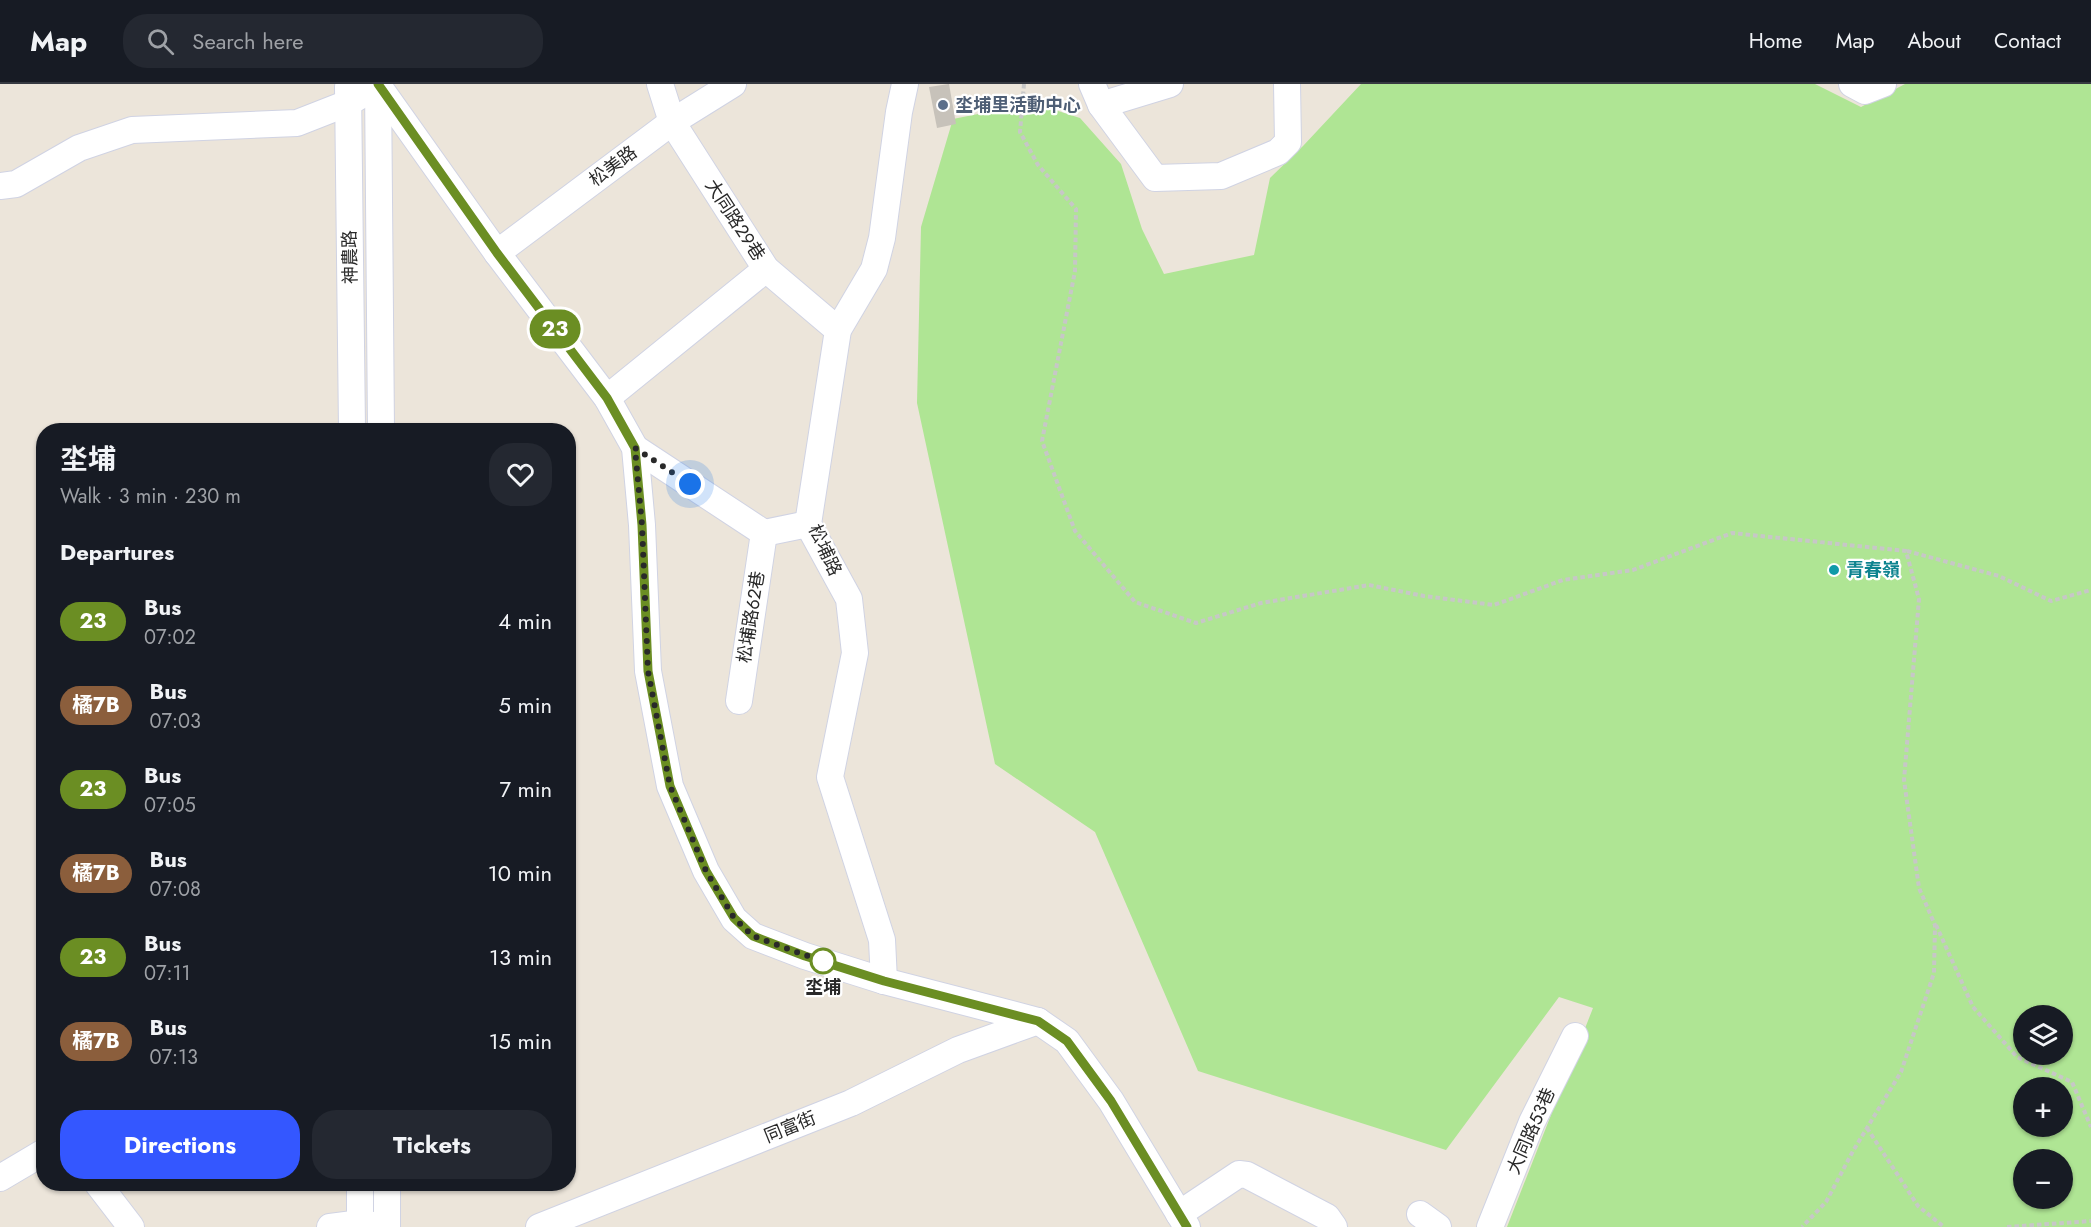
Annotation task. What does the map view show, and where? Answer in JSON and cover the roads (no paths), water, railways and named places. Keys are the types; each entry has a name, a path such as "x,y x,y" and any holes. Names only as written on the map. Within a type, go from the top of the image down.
{"street":[{"path":"0,186 16,184 79,148 132,130 297,123 348,93 378,84 497,253 607,398 635,448 642,525 648,671 670,786 706,871 734,918 753,936 805,956 884,981 1038,1021 1067,1041 1111,1101 1183,1220 1239,1174 1247,1175 1327,1217 1334,1227"},
{"name":"神農路","path":"378,84 381,423"},
{"name":"大同路29巷","path":"660,84 672,122 766,269 838,330"},
{"name":"松美路","path":"497,253 672,122 733,84"},
{"name":"松埔路","path":"884,981 882,940 830,777 855,653 849,599 808,524 838,330 874,269 882,238 905,84"},
{"path":"1170,84 1096,94 1155,178 1221,176 1278,152 1288,142 1287,84"},
{"path":"1852,84 1865,91 1882,84"},
{"name":"神農路","path":"348,93 352,423"},
{"path":"607,398 766,269"},
{"path":"635,448 764,533 808,524"},
{"name":"松埔路62巷","path":"739,701 764,533"},
{"name":"同富街","path":"539,1227 851,1103 958,1050 1038,1021"},
{"name":"大同路53巷","path":"1490,1227 1532,1122 1575,1036"},
{"path":"0,1178 36,1157"},
{"path":"103,1191 131,1227"},
{"path":"360,1191 360,1225"},
{"path":"330,1227 360,1225 386,1227 387,1191"}],"place":[{"name":"坔埔里活動中心","path":"943,105"},
{"name":"青春嶺","path":"1834,570"},
{"name":"坔埔","path":"823,961"}]}
